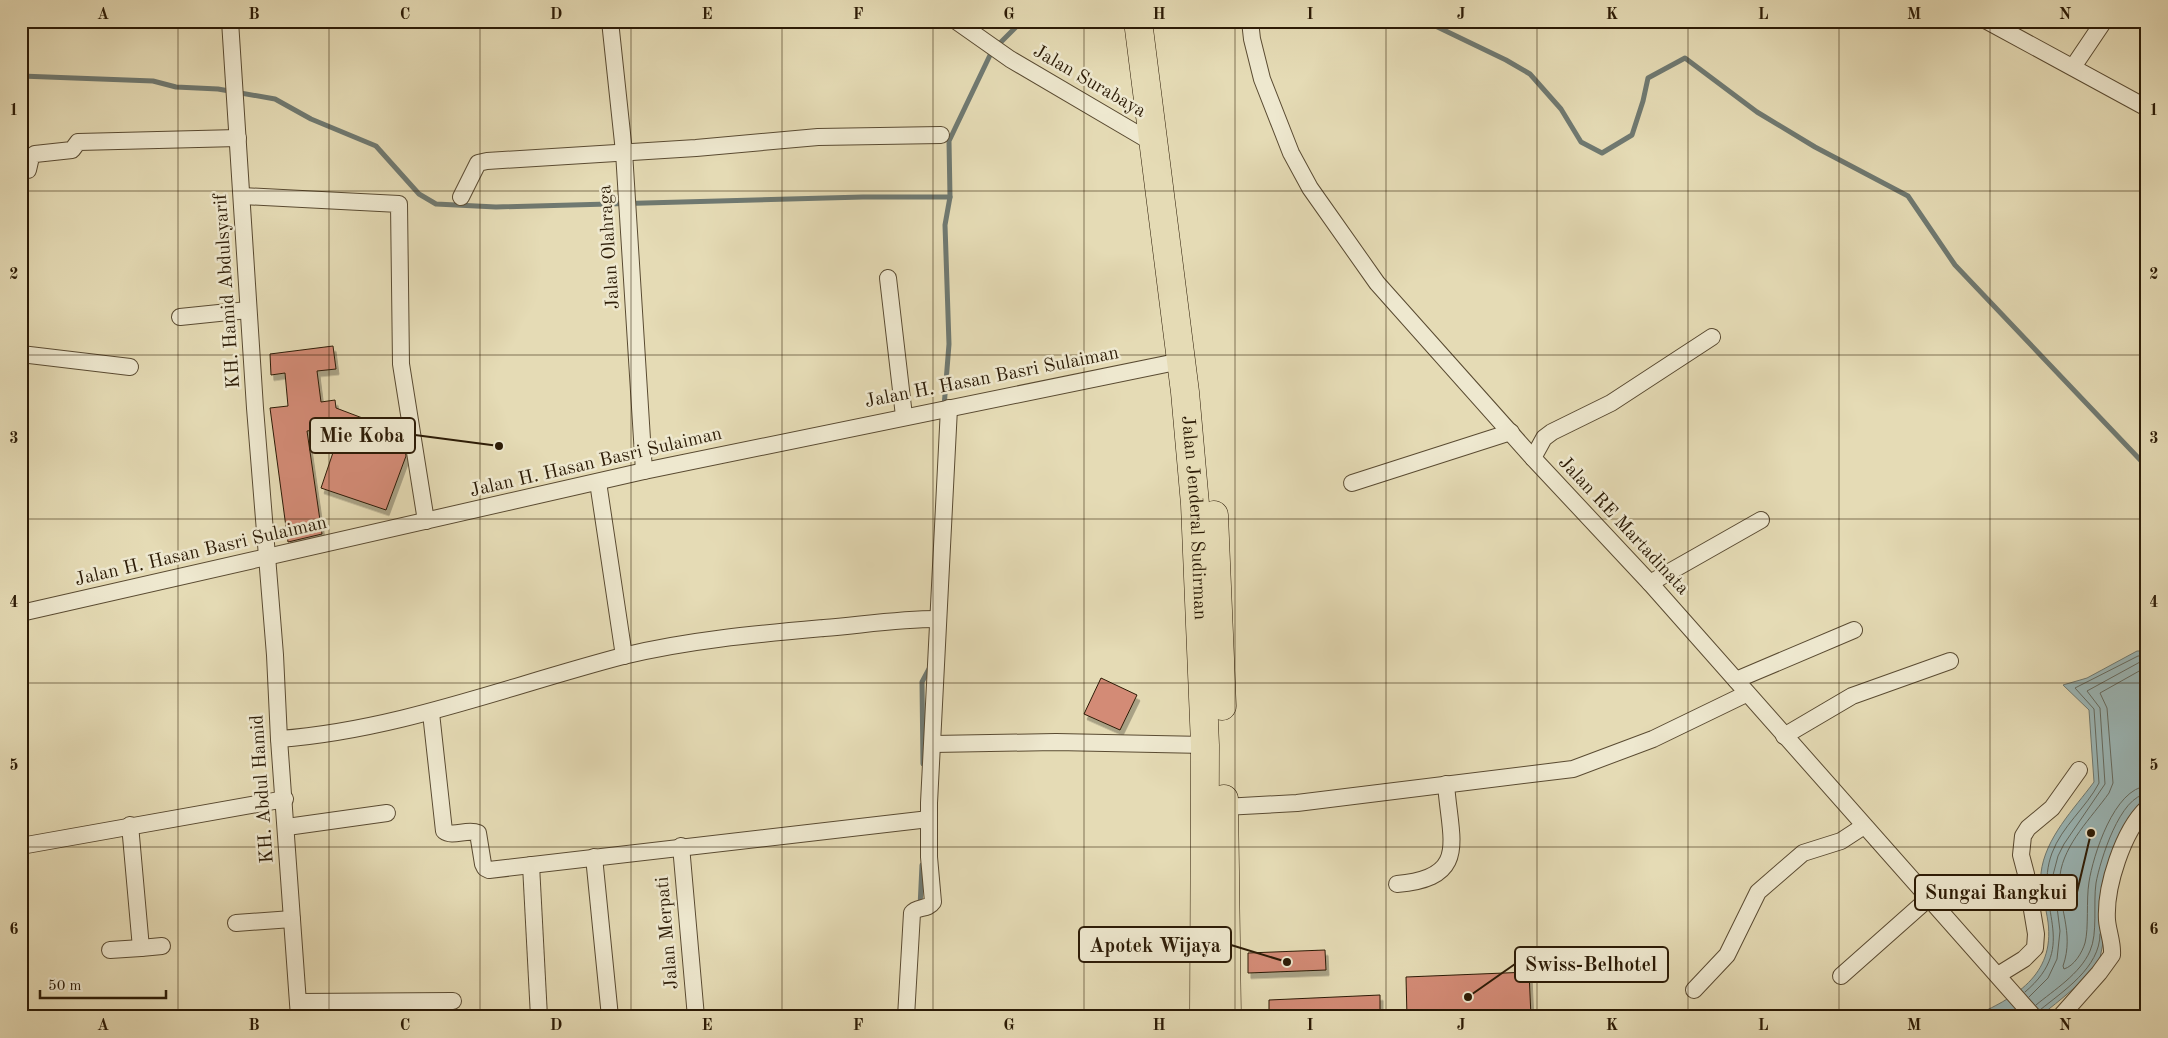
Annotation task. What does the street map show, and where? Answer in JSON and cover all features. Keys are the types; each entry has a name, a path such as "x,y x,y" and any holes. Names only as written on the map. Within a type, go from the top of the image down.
{"highway":[{"name":"Jalan Jenderal Sudirman","path":"1138,21 1181,361 1195,504 1205,745 1204,1017"},
{"name":"Jalan Jenderal Sudirman","path":"1158,21 1211,478 1220,621 1227,1017"}],"street":[{"name":"KH. Hamid Abdulsyarif","path":"230,21 266,558"},
{"name":"Jalan Olahraga","path":"610,21 624,152 644,470"},
{"name":"Jalan Surabaya","path":"956,21 1010,58 1153,143"},
{"name":"Jalan RE Martadinata","path":"1250,21 1252,39 1262,79 1292,153 1310,188 1377,283 1511,432 1532,458 1650,583 1736,680 1746,694 2034,1017"},
{"path":"1987,21 2147,108"},
{"path":"2073,67 2104,21"},
{"path":"461,197 478,163 482,161 696,148 818,137 941,135"},
{"path":"21,170 28,170 31,157 35,154 72,150 78,142 238,138"},
{"path":"242,196 399,204 398,296 401,364 426,521"},
{"path":"888,278 904,416"},
{"path":"180,317 248,310"},
{"path":"1532,458 1544,438 1611,403 1712,337"},
{"path":"21,354 130,367"},
{"name":"Jalan H. Hasan Basri Sulaiman","path":"21,613 644,470 1181,361"},
{"path":"906,1017 911,921 921,908 932,904 933,897 923,820 933,744 932,619 944,409"},
{"path":"1352,483 1511,432"},
{"path":"598,482 624,656"},
{"path":"1650,583 1761,520"},
{"name":"KH. Abdul Hamid","path":"266,558 275,655 279,739 285,799 299,1009"},
{"path":"279,739 354,729 431,713 624,656 737,636 932,619"},
{"path":"1736,680 1854,630"},
{"path":"1784,736 1852,696 1950,661"},
{"path":"1224,808 1297,803 1583,766 1653,738 1746,694"},
{"path":"431,713 444,831 449,834 471,831 478,833 483,864 486,870 681,846 923,820"},
{"path":"933,744 1205,745"},
{"path":"1998,975 2024,959 2035,948 2036,934 2021,855 2023,836 2028,828 2052,808 2079,770"},
{"path":"1397,884 1416,883 1432,877 1444,869 1449,862 1451,851 1446,784"},
{"path":"21,846 130,825 285,799"},
{"path":"2060,1017 2100,974 2112,955 2107,920 2108,896 2114,872 2134,824 2147,808"},
{"path":"286,827 387,813"},
{"path":"130,825 141,948"},
{"path":"1694,990 1727,954 1758,892 1803,853 1841,841 1864,826"},
{"name":"Jalan Merpati","path":"681,846 696,1017"},
{"path":"594,857 610,1017"},
{"path":"531,865 539,1017"},
{"path":"1841,976 1929,898"},
{"path":"236,923 292,919"},
{"path":"110,950 162,946"},
{"path":"299,1009 453,1001"}],"water":[{"path":"2137,651 2147,651 2147,804 2126,828 2100,958 2080,982 2039,1017 1972,1017 2003,1002 2016,993 2038,971 2045,957 2048,941 2048,922 2041,879 2044,860 2054,836 2094,782 2089,710 2063,685 2087,678"}],"building":[{"path":"333,346 336,369 317,371 321,402 335,400 336,408 402,433 406,456 386,510 321,488 342,426 307,431 322,534 288,542 270,408 288,406 285,373 271,375 270,354"},
{"path":"1101,678 1137,695 1120,730 1084,714"},
{"path":"1325,950 1326,970 1248,973 1248,953"},
{"path":"1529,972 1531,1017 1407,1017 1406,977"},
{"path":"1380,995 1380,1017 1269,1017 1269,1000"}],"waterway":[{"path":"944,407 949,344 945,225 950,197 949,141 992,51 1022,21"},
{"path":"1425,21 1506,60 1530,74 1561,109 1581,142 1602,153 1632,135 1648,78 1685,58 1757,112 1815,147 1908,196 1955,265 2147,467"},
{"path":"21,76 153,81 176,87 218,89 275,99 311,119 376,146 419,194 436,204 496,207 863,197 950,197"},
{"path":"923,764 922,682 930,667"},
{"path":"920,907 922,865"}],"place":[{"name":"Mie Koba","path":"499,446"},
{"name":"Sungai Rangkui","path":"2091,833"},
{"name":"Apotek Wijaya","path":"1287,962"},
{"name":"Swiss-Belhotel","path":"1468,997"}]}
